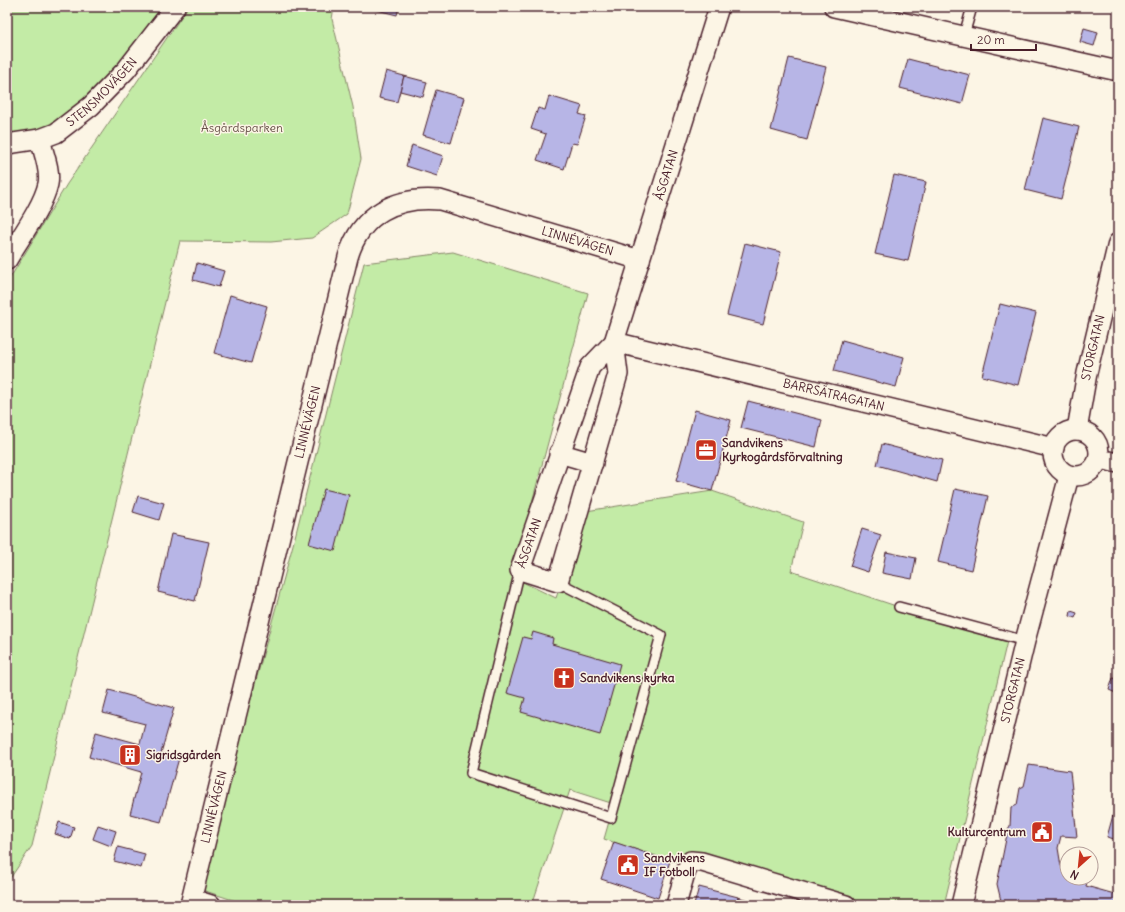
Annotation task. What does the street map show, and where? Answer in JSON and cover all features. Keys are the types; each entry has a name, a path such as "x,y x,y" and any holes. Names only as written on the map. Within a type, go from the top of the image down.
{"street":[{"name":"STENSMOVÄGEN","path":"7,144 40,139 56,133 90,106 126,70 175,7"},
{"name":"ÅSGATAN","path":"614,342 590,367 559,453 520,570 558,582 618,374 614,342 719,7"},
{"path":"839,8 1118,71"},
{"path":"10,249 42,200 48,183 46,164 40,139"},
{"name":"LINNÉVÄGEN","path":"191,902 352,243 363,228 375,216 387,208 402,202 421,198 440,200 640,260"},
{"name":"STORGATAN","path":"1077,430 1087,373 1118,243"},
{"name":"BARRSÄTRAGATAN","path":"614,342 1054,448"},
{"path":"1077,430 1084,431 1095,439 1100,452 1099,459 1091,472 1084,476 1069,476 1058,468 1054,462 1054,448 1060,436 1077,430"},
{"path":"559,453 593,463"},
{"path":"1099,459 1118,463"},
{"name":"STORGATAN","path":"961,905 1025,641 1069,476"},
{"path":"676,905 690,861 702,862 846,905"},
{"path":"191,902 211,905"}],"lane":[{"path":"964,35 972,7"},
{"path":"520,570 471,773 611,818 661,635 558,582"},
{"path":"899,607 1025,641"}],"green space":[{"path":"7,7 175,7 56,133 7,144"},
{"name":"Åsgårdsparken","path":"188,7 334,7 332,19 353,107 361,159 347,214 312,238 271,242 180,241 32,846 7,883 7,283 67,184"},
{"path":"453,252 588,293 512,577 556,598 586,511 712,491 803,522 791,571 899,607 1008,637 944,905 846,905 691,861 670,861 604,839 614,804 570,790 532,905 248,905 199,889 294,541 364,263"}],"building":[{"path":"365,7 399,7 397,15"},
{"path":"1084,28 1098,32 1094,46 1080,42"},
{"path":"789,58 826,67 807,140 771,130"},
{"path":"908,59 970,75 962,104 900,88"},
{"path":"386,71 404,76 397,102 379,98"},
{"path":"404,76 427,82 423,97 400,91"},
{"path":"436,90 464,98 451,143 423,135"},
{"path":"549,96 582,106 579,114 586,116 577,144 572,143 564,169 537,160 546,134 531,129 538,108 545,110"},
{"path":"1043,118 1079,127 1061,199 1025,190"},
{"path":"412,145 443,156 437,176 406,166"},
{"path":"894,175 926,182 908,261 875,254"},
{"path":"745,243 781,252 763,324 727,315"},
{"path":"197,263 224,271 219,287 193,280"},
{"path":"230,295 267,306 251,363 214,353"},
{"path":"1000,304 1036,313 1018,385 982,376"},
{"path":"842,340 904,357 896,387 834,371"},
{"path":"748,401 822,420 816,447 741,428"},
{"path":"695,410 731,420 712,491 676,481"},
{"path":"882,444 942,460 937,482 877,465"},
{"path":"324,489 349,495 335,551 309,544"},
{"path":"955,489 988,496 971,570 938,562"},
{"path":"138,496 164,503 159,520 133,512"},
{"path":"862,529 881,535 868,572 850,566"},
{"path":"171,534 209,542 195,601 158,592"},
{"path":"886,552 916,558 912,579 882,573"},
{"path":"1071,611 1077,613 1075,618 1070,616"},
{"name":"Sandvikens kyrka","path":"533,632 553,638 552,644 620,664 600,735 521,712 525,698 507,693 523,637 531,639"},
{"path":"1113,678 1118,680 1118,694 1109,690"},
{"name":"Sigridsgården","path":"109,690 174,708 161,753 179,758 161,822 130,814 141,772 89,757 96,732 140,744 145,724 103,713"},
{"name":"Kulturcentrum","path":"1029,765 1070,771 1077,837 1061,836 1058,848 1059,886 1086,886 1118,895 1118,905 1002,905 997,884 1008,829 1010,826 1011,808 1017,805 1020,788 1024,786"},
{"path":"1118,797 1118,840 1107,837"},
{"path":"59,822 74,827 70,839 55,834"},
{"path":"98,825 116,831 111,846 93,839"},
{"path":"614,842 670,861 658,898 601,879"},
{"path":"118,847 145,854 141,868 114,861"},
{"path":"699,887 738,897 736,905 694,905"},
{"path":"738,897 765,905 736,905"},
{"path":"141,901 152,905 139,905"}],"place":[{"name":"Sandvikens Kyrkogårdsförvaltning","path":"706,450"},
{"name":"Sandvikens kyrka","path":"564,678"},
{"name":"Sigridsgården","path":"130,755"},
{"name":"Kulturcentrum","path":"1042,832"},
{"name":"Sandvikens IF Fotboll","path":"628,865"}]}
